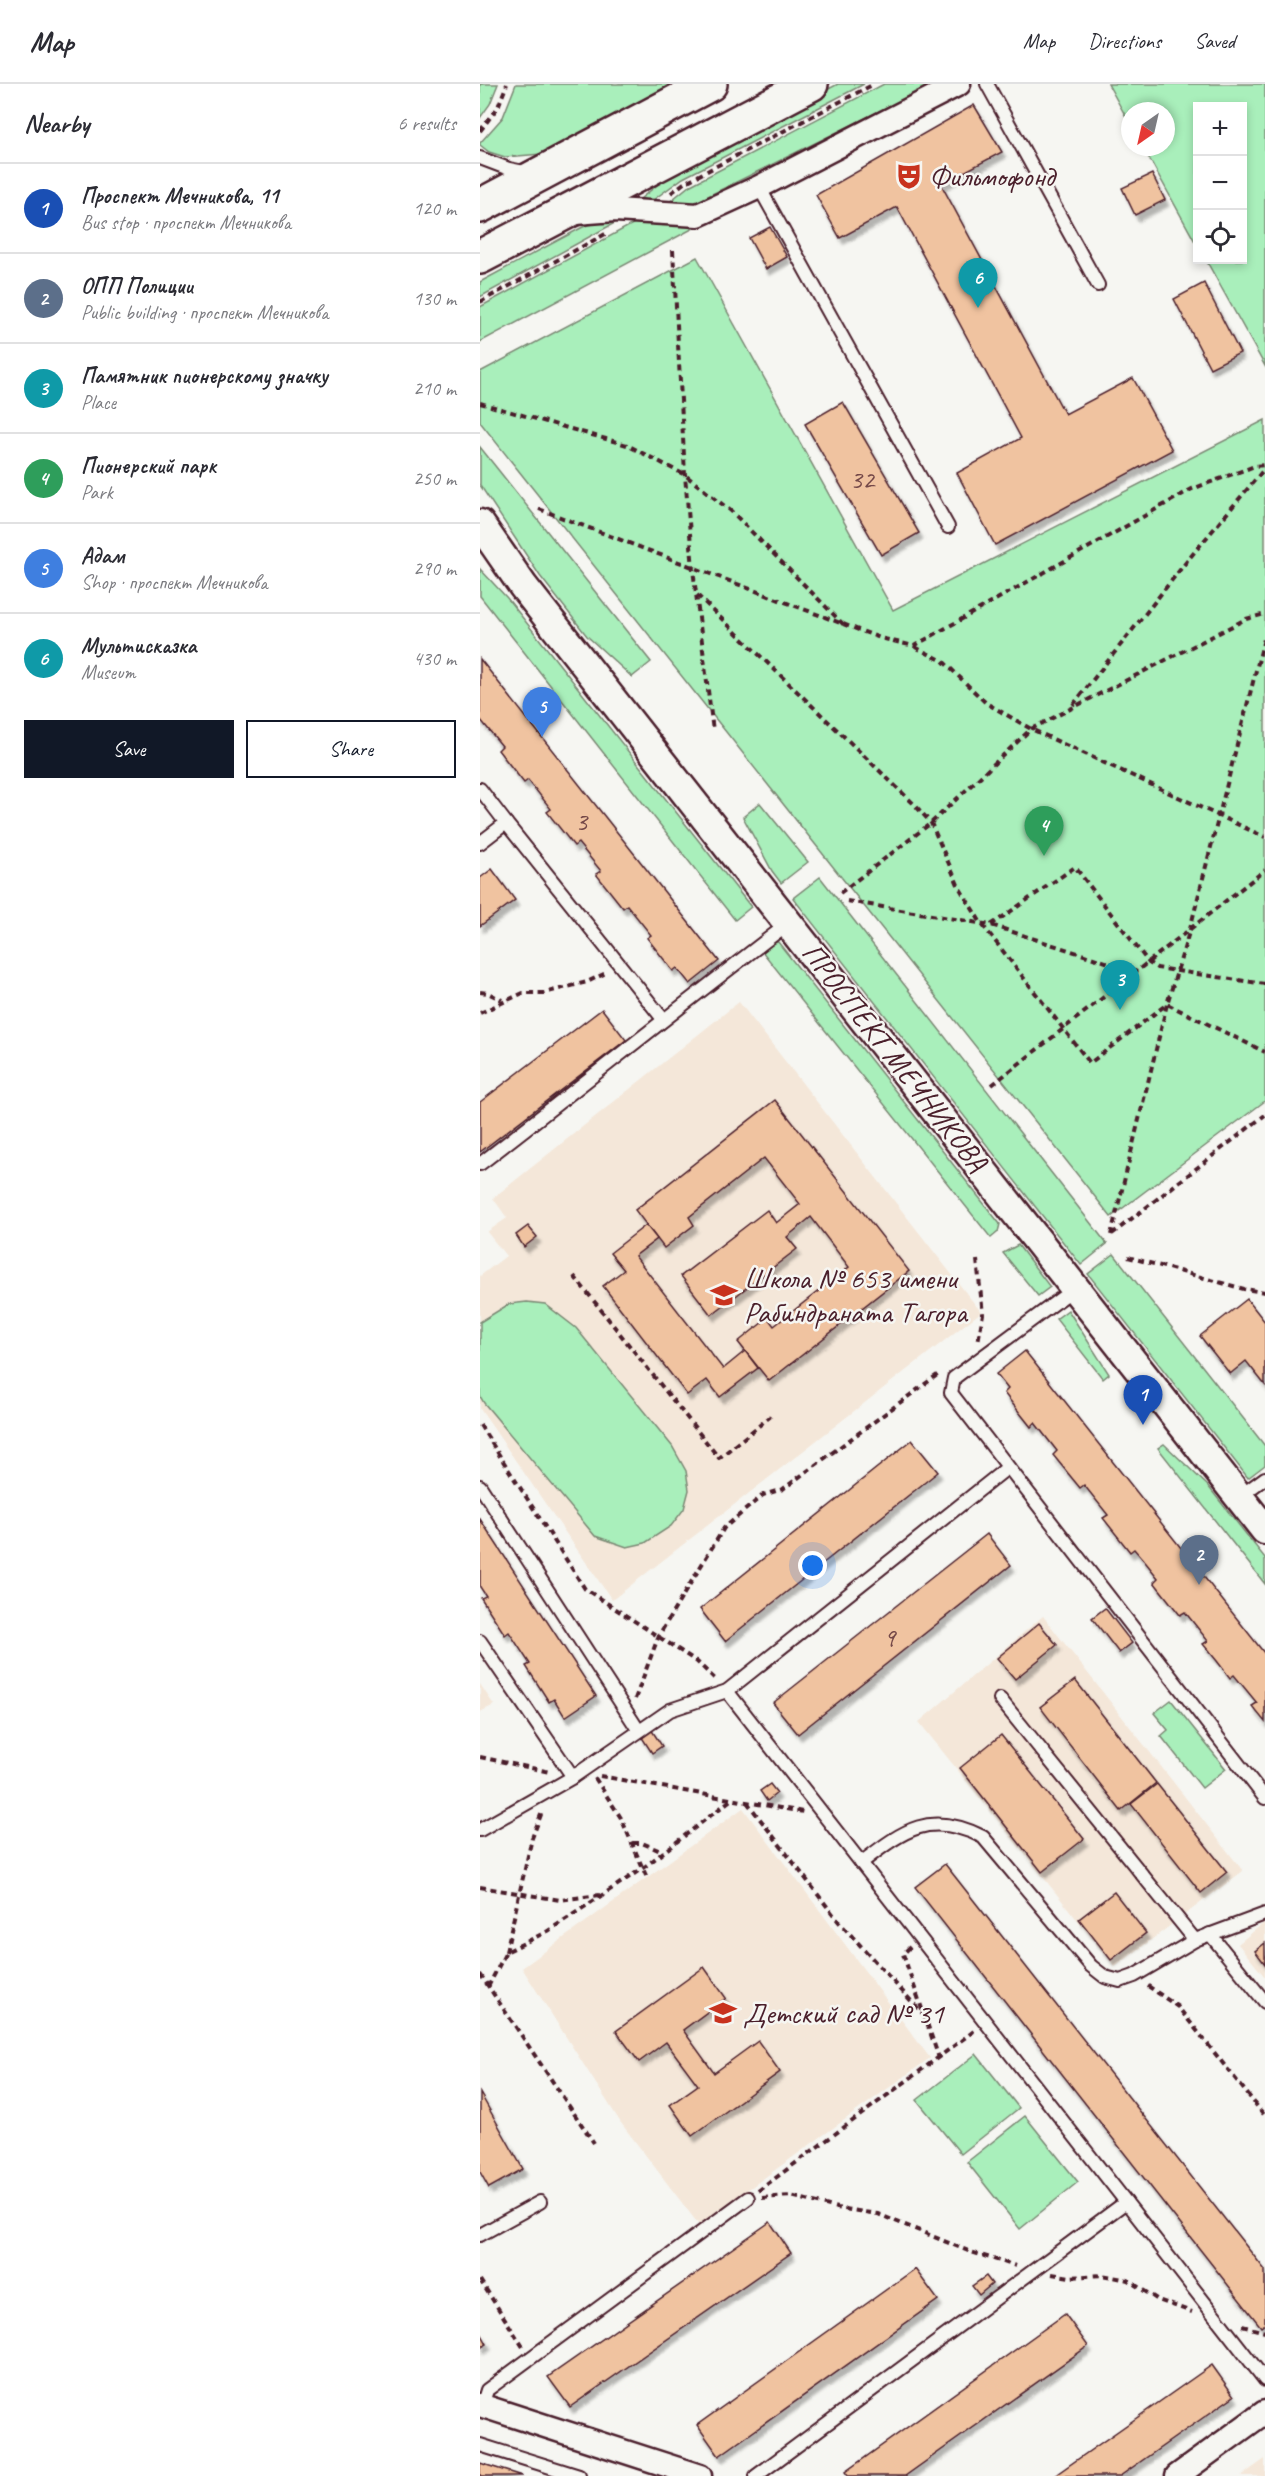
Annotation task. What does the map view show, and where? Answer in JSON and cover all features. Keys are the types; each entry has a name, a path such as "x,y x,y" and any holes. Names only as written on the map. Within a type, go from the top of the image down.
{"main road":[{"path":"480,206 710,84"},
{"path":"480,257 811,84"}],"street":[{"path":"562,214 615,210 698,215 759,187 959,84"},
{"name":"ПРОСПЕКТ МЕЧНИКОВА","path":"480,524 523,586 1265,1530"},
{"name":"ПРОСПЕКТ МЕЧНИКОВА","path":"480,542 523,586"},
{"path":"481,2406 700,2476"},
{"path":"1176,2476 1265,2412"}],"lane":[{"path":"987,84 1098,285"},
{"path":"480,158 509,169 539,175"},
{"path":"759,187 948,527"},
{"path":"480,789 663,1019"},
{"path":"480,843 506,823"},
{"path":"480,1164 789,923"},
{"path":"1075,1288 954,1378 951,1393 1265,1798"},
{"path":"480,1830 573,1777 670,1710 727,1691 1007,1468"},
{"path":"1239,1497 1265,1478"},
{"path":"480,1486 639,1731"},
{"path":"480,1641 573,1777"},
{"path":"727,1691 1265,2380"},
{"path":"1000,1699 1195,1940"},
{"path":"861,1863 893,1838 921,1826 943,1823 964,1827 982,1837 1091,1966 1105,1977 1120,1981 1134,1976 1195,1940 1265,1914"},
{"path":"1210,1934 1265,2002"},
{"path":"481,2406 487,2390 748,2198"},
{"path":"480,2235 540,2202"},
{"path":"756,2476 1126,2202"},
{"path":"480,2445 579,2476"}],"path":[{"path":"480,131 498,107 507,84"},
{"path":"673,250 685,475 693,569 713,731"},
{"path":"480,403 627,445 685,475 731,511 845,626"},
{"path":"914,646 1192,489 1255,466 1265,466"},
{"path":"1071,708 1265,466"},
{"path":"539,510 880,639 914,646 943,661 986,703 1031,729 1265,837"},
{"path":"697,595 931,823 959,887 981,923 1062,1030 1090,1063 1167,1004"},
{"path":"840,893 931,823 1031,729 1246,619 1265,614"},
{"path":"1265,635 1190,930 1167,1004 1111,1235 1265,1115"},
{"path":"991,925 1075,867 1149,963 1157,968 1265,984"},
{"path":"992,1085 1265,870"},
{"path":"847,901 991,925 1137,972"},
{"path":"480,1013 503,1000 523,993 544,993 587,982 623,966"},
{"path":"480,992 503,1000"},
{"path":"1167,1004 1265,1052"},
{"path":"1128,1257 1244,1289 1265,1292"},
{"path":"977,1260 983,1314 978,1346 987,1338"},
{"path":"574,1276 719,1458 771,1416"},
{"path":"629,1716 659,1635 724,1528 763,1495 783,1489 940,1373"},
{"path":"480,1425 585,1589 696,1661 727,1691"},
{"path":"480,1757 573,1777"},
{"path":"646,1878 621,1818 593,1775 824,1816"},
{"path":"488,1987 506,1952 532,1838 552,1790"},
{"path":"506,1952 548,1931 643,1868 732,1799"},
{"path":"747,1802 839,1922 924,2015"},
{"path":"632,1843 642,1843 663,1852"},
{"path":"480,1887 560,1900 603,1894"},
{"path":"920,1938 903,1954 939,2058"},
{"path":"480,1974 594,2143"},
{"path":"1134,1976 1178,2007 1265,2115"},
{"path":"748,2198 986,2023"},
{"path":"748,2198 791,2196 837,2208 878,2214 971,2252 1034,2272 1070,2277 1101,2275 1128,2280 1158,2300 1219,2321 1265,2332"},
{"path":"480,2280 530,2359"}],"shaded area":[{"name":"Школа № 653 имени Рабиндраната Тагора","path":"739,1002 981,1312 612,1600 480,1409 480,1276 506,1256 487,1232 507,1218 493,1198"},
{"path":"1043,1616 1243,1871 1115,1967 919,1722"},
{"path":"480,1684 494,1705 480,1712"},
{"name":"Детский сад № 31","path":"743,1808 930,2058 699,2225 621,2123 522,1968"},
{"path":"1265,1922 1265,1977 1238,1944"},
{"path":"1265,2459 1265,2476 1241,2476"}],"green space":[{"path":"480,84 498,84 490,104 480,118"},
{"path":"516,84 676,84 542,154 505,157 489,152 480,143 503,117"},
{"path":"838,84 864,84 683,178 653,200 640,199 681,166"},
{"path":"884,84 934,84 694,203 668,203 689,186"},
{"path":"1108,84 1265,84 1265,366 1208,264 1247,264 1247,102 1193,102 1193,238 1148,156 1175,156 1175,102 1121,102 1121,108"},
{"path":"620,220 480,297 480,282 594,222"},
{"path":"638,221 705,222 480,342 480,307"},
{"path":"697,257 893,610 1265,420 1265,1101 1111,1217 480,422 480,372"},
{"path":"480,447 651,662 632,677 587,636 540,576 480,485"},
{"path":"480,569 507,598 751,907 735,920 480,596"},
{"path":"760,803 808,862 781,883 772,871 743,817"},
{"path":"820,877 1107,1244 1081,1265 793,898"},
{"path":"778,942 1000,1224 998,1232 991,1238 761,950 769,944"},
{"path":"1018,1245 1050,1287 1038,1296 1003,1253"},
{"path":"1114,1254 1265,1446 1265,1465 1248,1478 1088,1274"},
{"path":"527,1302 545,1304 576,1328 672,1446 686,1471 689,1490 684,1509 671,1526 645,1543 627,1547 595,1536 480,1396 480,1322 509,1304"},
{"path":"1068,1310 1109,1374 1103,1379 1056,1319"},
{"path":"1164,1444 1208,1486 1265,1558 1265,1584 1158,1448"},
{"path":"1171,1700 1226,1769 1202,1788 1161,1736 1168,1730 1154,1713"},
{"path":"976,2054 1019,2108 961,2154 917,2100"},
{"path":"1025,2116 1078,2182 1020,2229 967,2162"}],"building":[{"path":"974,105 1002,152 941,184 1065,414 1133,378 1172,450 995,545 957,473 1021,438 897,207 840,238 816,195"},
{"path":"1152,174 1165,200 1135,215 1122,188"},
{"path":"770,227 787,257 766,269 749,238"},
{"path":"1204,283 1240,353 1210,368 1174,299"},
{"path":"843,402 919,533 881,555 805,424"},
{"path":"480,659 719,961 690,984 677,968 673,971 647,938 651,935 627,905 623,908 596,874 601,871 578,843 574,846 547,812 551,809 528,780 524,783 498,750 502,746 480,719"},
{"path":"492,869 515,900 480,926 480,878"},
{"path":"602,1009 626,1040 480,1152 480,1102"},
{"path":"775,1100 909,1271 769,1381 738,1342 768,1318 774,1326 849,1267 811,1217 787,1237 797,1249 711,1315 681,1276 767,1210 776,1223 800,1204 764,1158 689,1217 694,1225 664,1248 635,1210"},
{"path":"646,1225 657,1239 635,1256 723,1369 745,1351 758,1368 720,1397 707,1380 687,1395 603,1286 624,1270 610,1253"},
{"path":"528,1226 537,1237 524,1247 516,1235"},
{"path":"1247,1299 1265,1322 1265,1385 1246,1361 1230,1374 1200,1336"},
{"path":"1025,1351 1265,1654 1265,1722 1252,1706 1257,1703 1234,1675 1230,1678 1203,1644 1208,1641 1185,1612 1180,1615 1154,1582 1158,1578 1134,1549 1130,1552 1103,1518 1108,1515 1084,1485 1080,1488 1053,1455 1057,1451 1035,1423 1031,1427 1004,1393 1008,1389 996,1374"},
{"path":"912,1440 938,1472 725,1641 700,1609"},
{"path":"480,1519 596,1696 565,1717 554,1699 549,1702 526,1666 530,1664 509,1632 505,1635 481,1598 486,1596 480,1587"},
{"path":"987,1534 1011,1565 798,1734 773,1703"},
{"path":"1105,1608 1132,1643 1119,1653 1092,1618"},
{"path":"1039,1623 1057,1645 1015,1679 997,1658"},
{"path":"1075,1680 1156,1783 1121,1811 1040,1707"},
{"path":"651,1729 662,1746 652,1753 641,1736"},
{"path":"1001,1735 1084,1839 1042,1872 960,1768"},
{"path":"770,1784 777,1793 767,1801 760,1791"},
{"path":"1157,1784 1227,1872 1201,1893 1131,1804"},
{"path":"945,1864 1265,2270 1265,2324 1261,2327 915,1887"},
{"path":"1114,1892 1146,1933 1111,1960 1079,1919"},
{"path":"1265,1943 1265,1964 1255,1951"},
{"path":"704,1967 726,1998 683,2030 714,2073 758,2041 780,2072 692,2136 670,2105 698,2085 666,2042 639,2062 616,2031"},
{"path":"480,2093 523,2169 489,2188 480,2172"},
{"path":"770,2222 791,2253 570,2407 548,2377"},
{"path":"915,2269 938,2300 719,2456 697,2425"},
{"path":"986,2276 992,2284 979,2295 972,2286"},
{"path":"1065,2314 1088,2346 905,2476 848,2476 845,2472"},
{"path":"480,2331 487,2344 480,2348"},
{"path":"1212,2365 1234,2396 1217,2408 1120,2476 1054,2476"},
{"path":"480,2463 522,2476 480,2476"}],"place":[{"name":"Фильмофонд","path":"909,176"},
{"name":"Мультисказка","path":"978,308"},
{"name":"Адам","path":"542,737"},
{"name":"Пионерский парк","path":"1044,856"},
{"name":"Памятник пионерскому значку","path":"1120,1010"},
{"name":"Школа № 653 имени Рабиндраната Тагора","path":"724,1295"},
{"name":"Проспект Мечникова, 11","path":"1143,1425"},
{"name":"ОПП Полиции","path":"1199,1585"},
{"name":"Детский сад № 31","path":"723,2013"}]}
